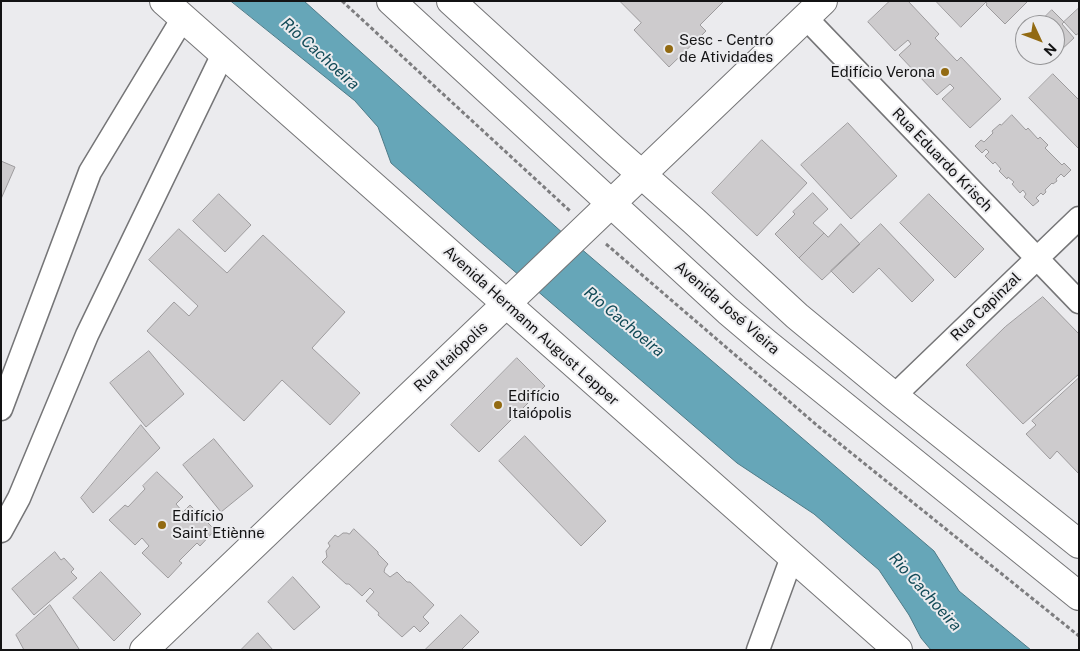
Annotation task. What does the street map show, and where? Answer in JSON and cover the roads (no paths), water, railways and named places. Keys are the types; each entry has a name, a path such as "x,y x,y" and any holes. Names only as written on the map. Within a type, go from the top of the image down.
{"main road":[{"name":"Avenida José Vieira","path":"391,1 728,311 1079,596"},
{"path":"452,1 797,316 1079,544"},
{"name":"Avenida Hermann August Lepper","path":"173,10 223,54 515,296 792,557 898,650"},
{"name":"Rua Itaiópolis","path":"150,648 814,10"}],"street":[{"path":"1,409 90,172 173,10"},
{"name":"Rua Eduardo Krisch","path":"814,10 1037,258 1079,302"},
{"path":"1,531 19,498 87,335 223,54"},
{"name":"Rua Capinzal","path":"894,396 1079,218"},
{"path":"758,650 792,557"}],"water":[{"name":"Rio Cachoeira","path":"231,1 304,1 565,235 934,551 959,591 1031,650 931,650 921,638 909,615 879,570 814,514 737,463 477,239 391,163 378,127 355,101"}],"place":[{"name":"Sesc - Centro de Atividades","path":"669,49"},
{"name":"Edifício Verona","path":"945,72"},
{"name":"Edifício Itaiópolis","path":"498,405"},
{"name":"Edifício Saint Etiènne","path":"162,525"}]}
